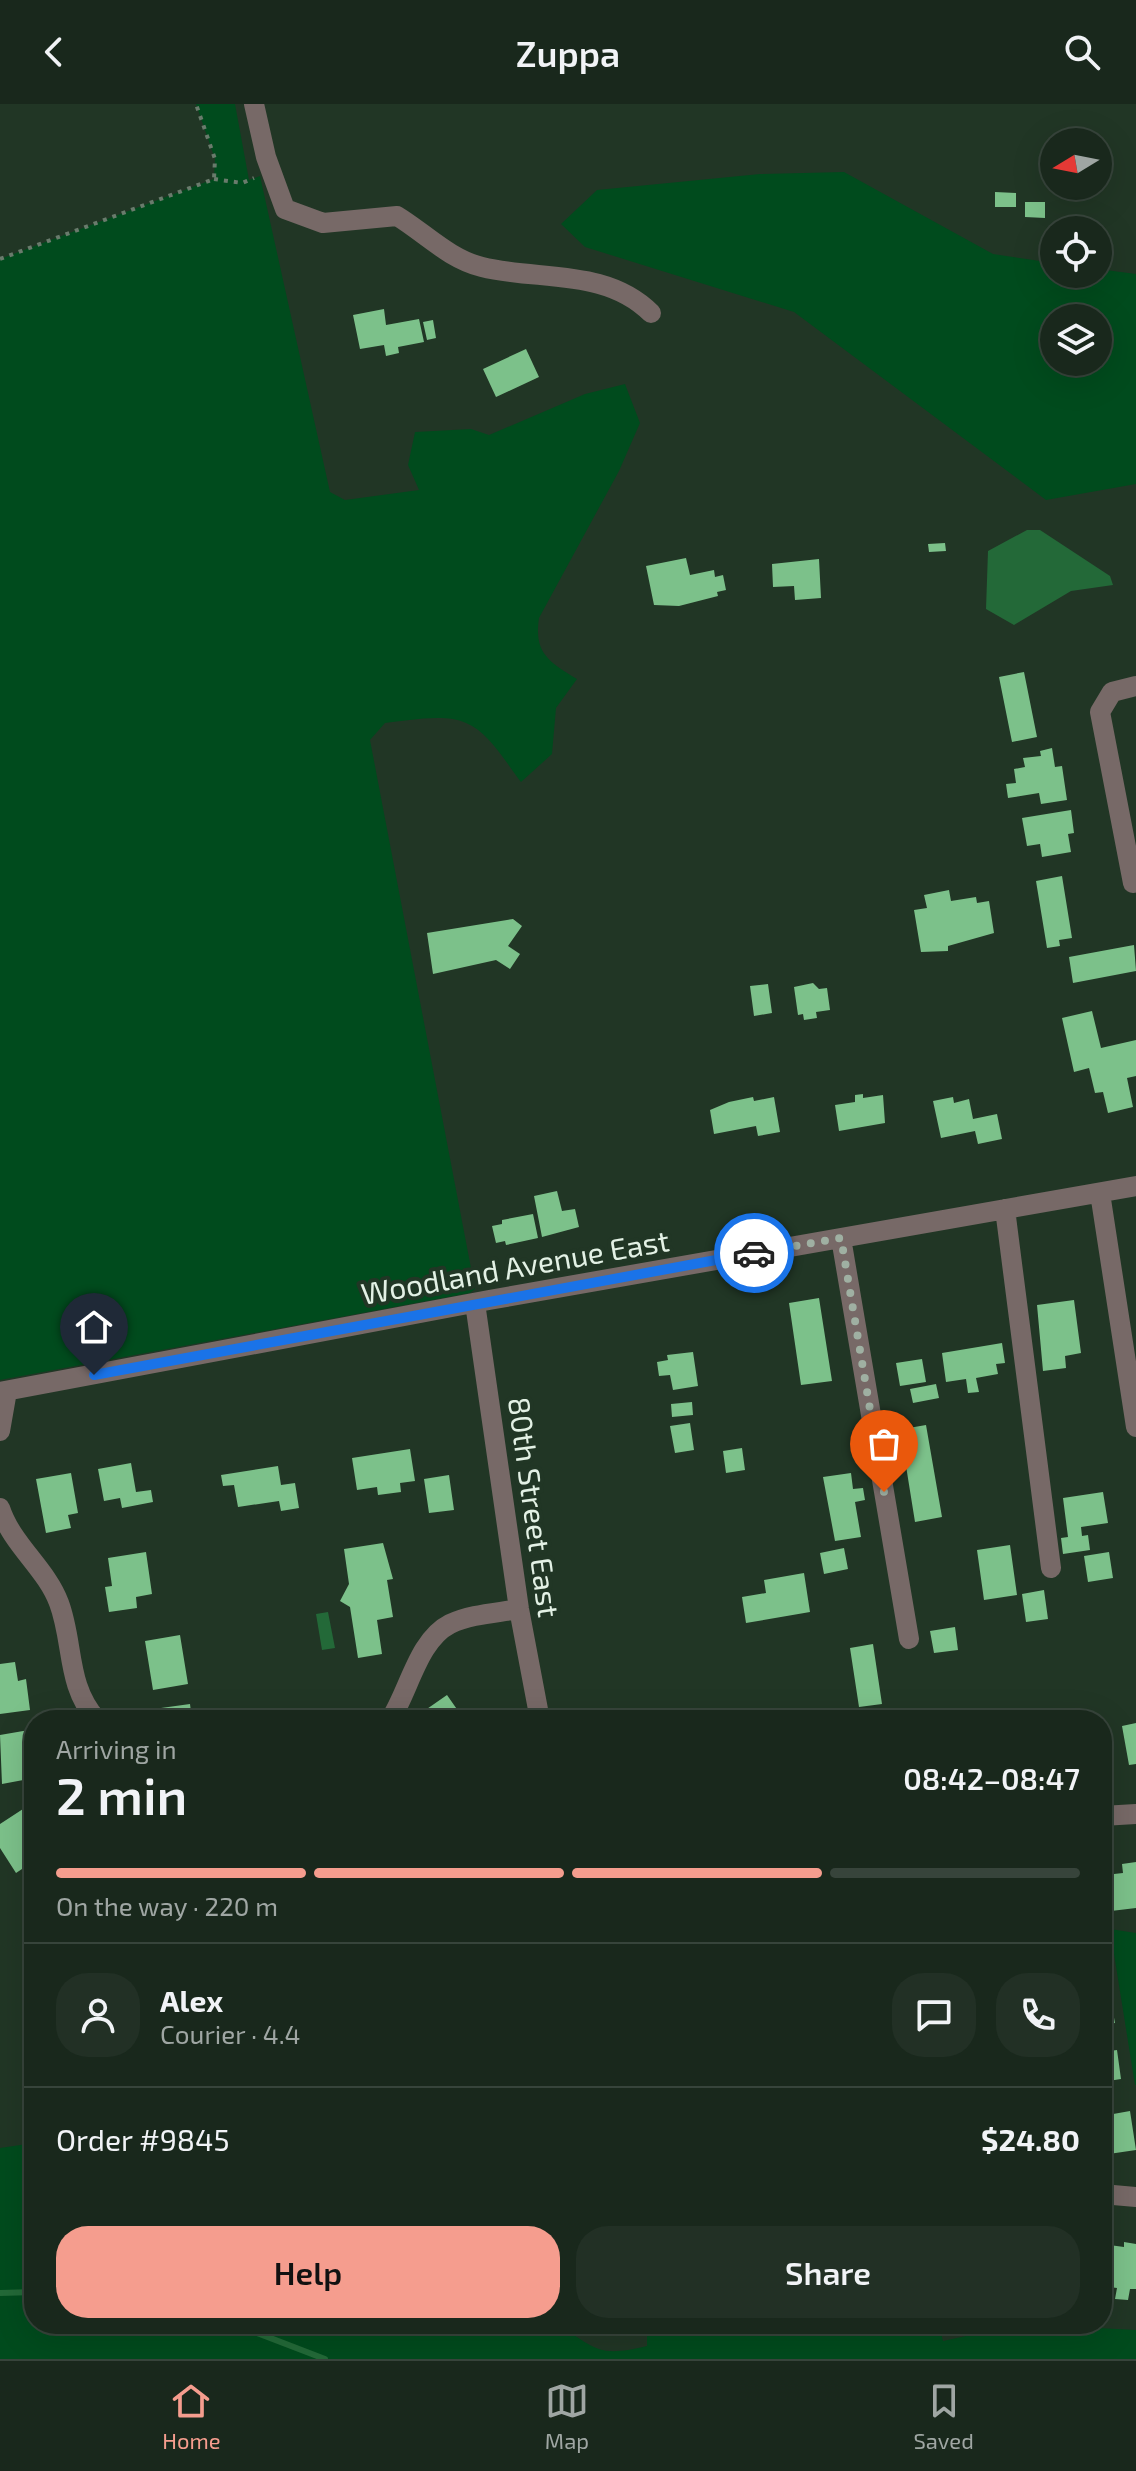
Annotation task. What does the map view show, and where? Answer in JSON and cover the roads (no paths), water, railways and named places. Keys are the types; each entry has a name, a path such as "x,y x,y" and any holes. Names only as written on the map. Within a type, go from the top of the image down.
{"street":[{"path":"254,104 271,171 285,209 323,223 397,216 453,256 504,271 577,278 622,291 651,313"},
{"path":"1133,883 1100,712 1104,700 1112,692 1136,686"},
{"name":"Woodland Avenue East","path":"4,1392 475,1303 1136,1186"},
{"path":"1100,1193 1136,1427"},
{"path":"1005,1209 1051,1568"},
{"path":"841,1238 909,1639"},
{"name":"80th Street East","path":"475,1303 519,1609 538,1710"},
{"path":"0,1431 4,1392"},
{"path":"0,1508 11,1534 55,1595 76,1686 91,1710"},
{"path":"395,1710 438,1632 461,1620 519,1609"},
{"path":"1112,1815 1136,1814"},
{"path":"1112,2195 1136,2197"}],"waterway":[{"path":"0,2293 24,2292"},
{"path":"260,2334 325,2359"}]}
